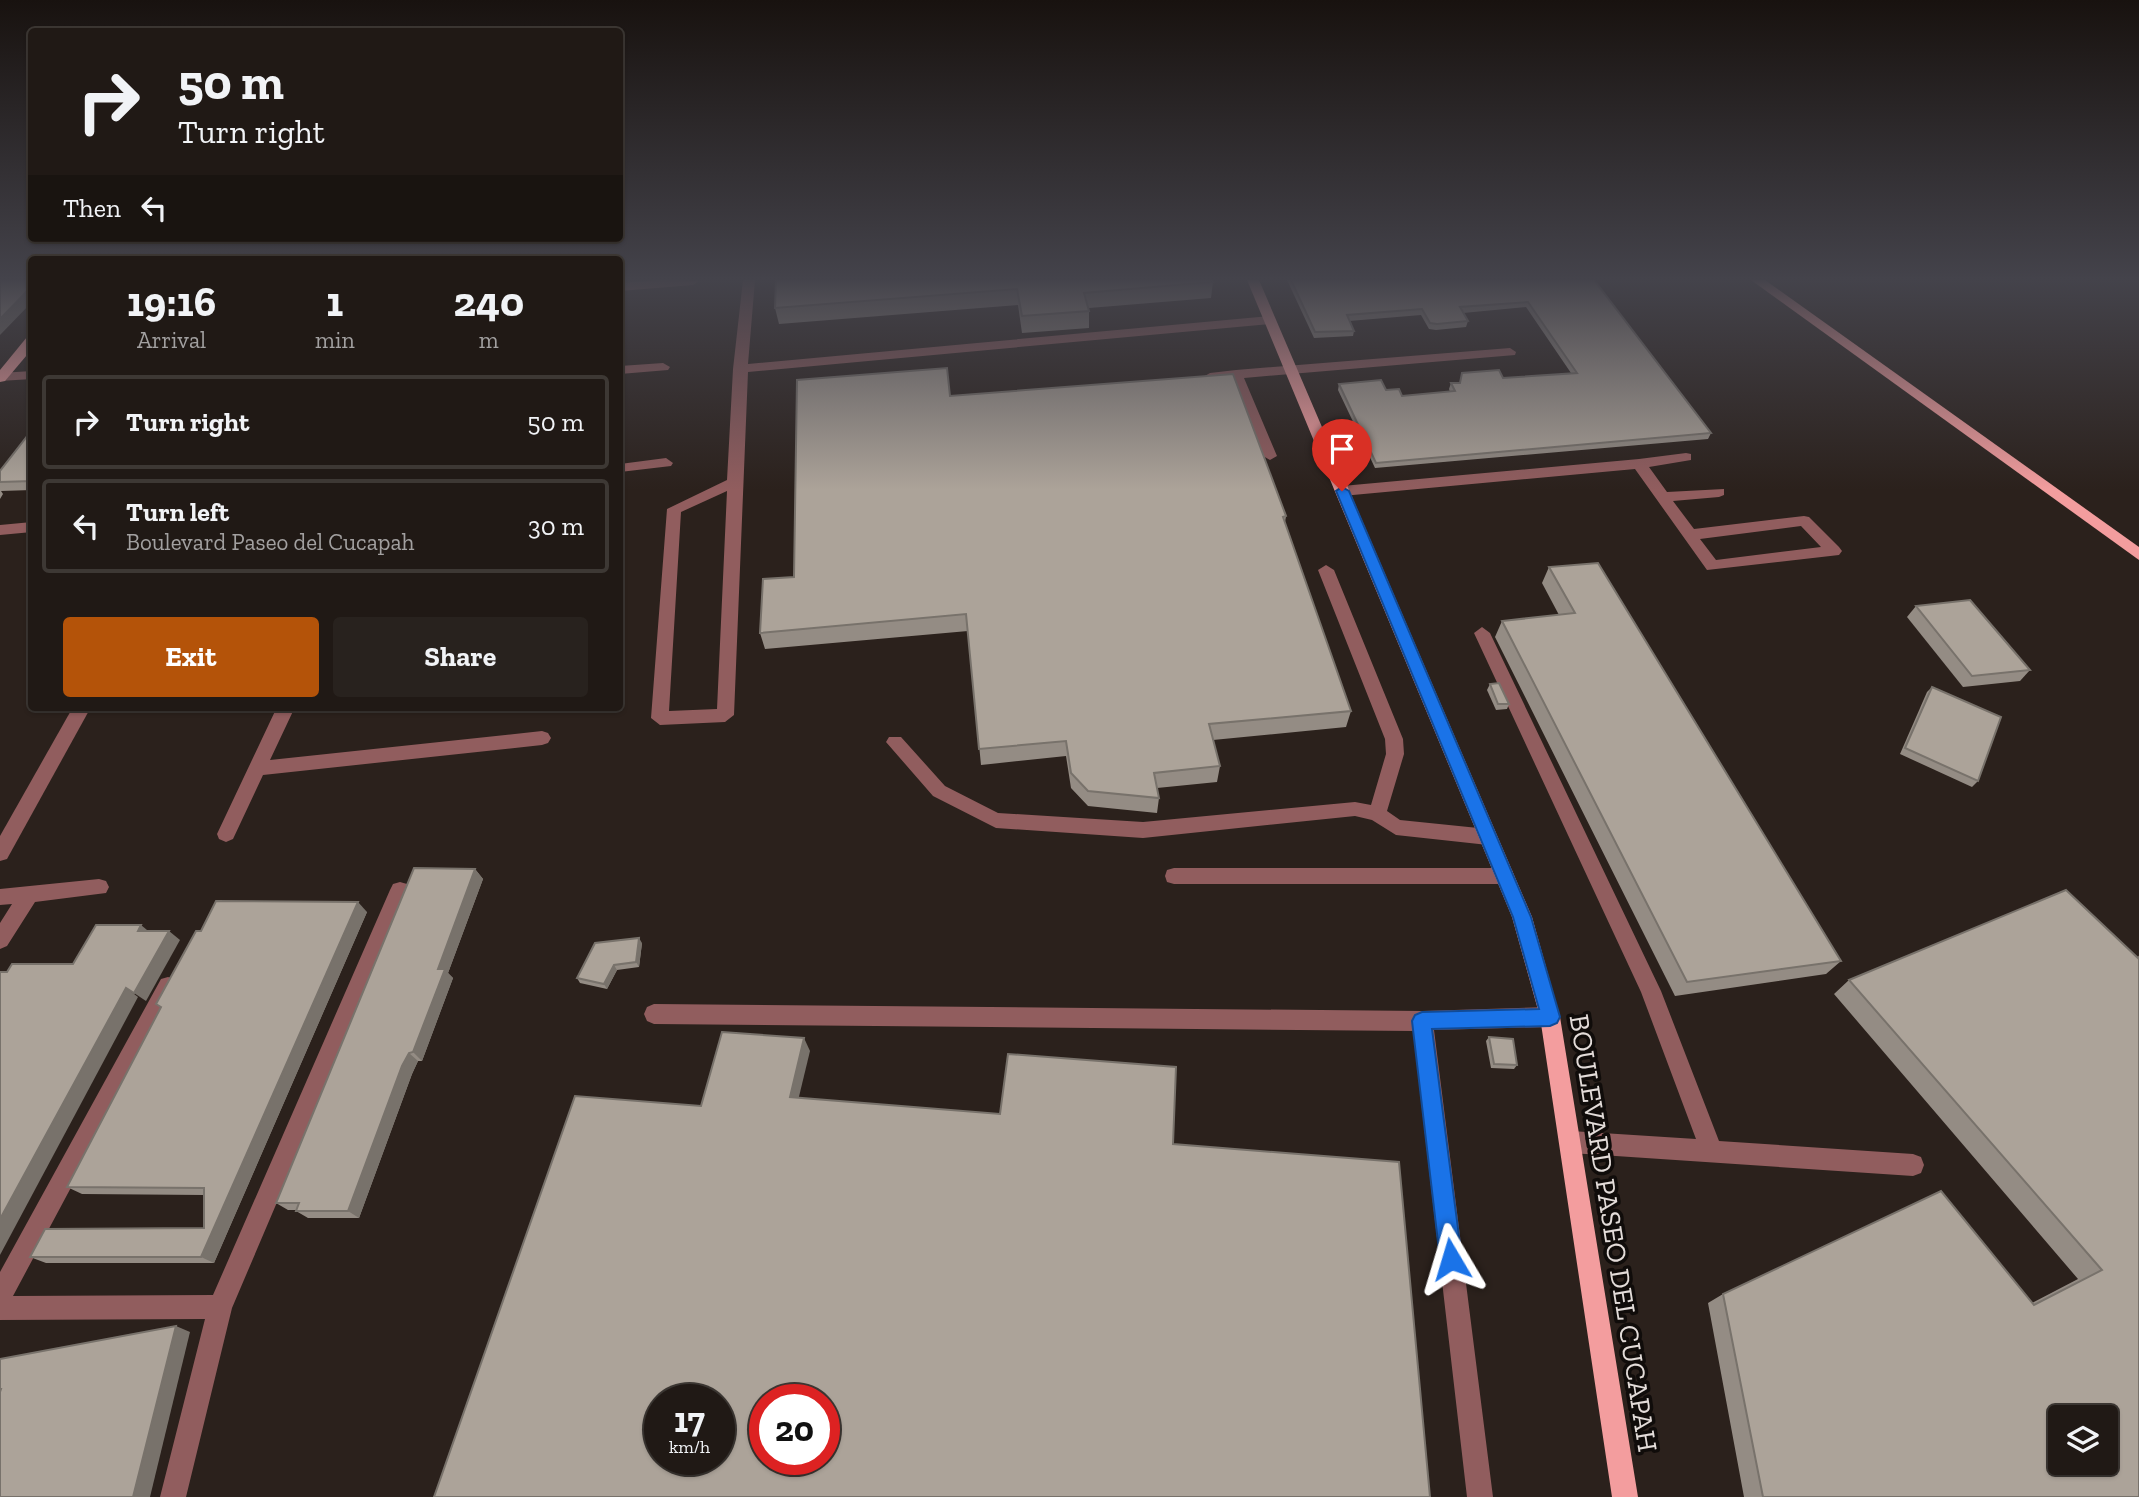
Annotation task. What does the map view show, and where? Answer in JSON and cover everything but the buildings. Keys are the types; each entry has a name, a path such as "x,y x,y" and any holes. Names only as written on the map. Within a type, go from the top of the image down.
{"main road":[{"path":"1,378 24,350"},
{"name":"BOULEVARD PASEO DEL CUCAPAH","path":"1283,350 1522,917 1550,1017 1625,1497"},
{"path":"1854,350 2139,555"}],"street":[{"path":"735,482 674,509 660,718 725,715 742,350"},
{"path":"740,369 947,350"},
{"path":"1196,378 1510,352"},
{"path":"623,370 663,367"},
{"path":"1236,374 1270,456"},
{"path":"1,378 28,375"},
{"path":"1342,491 1639,464 1686,457"},
{"path":"623,468 666,463"},
{"path":"1639,464 1712,566 1834,551 1804,521 1690,535"},
{"path":"1663,497 1718,492"},
{"path":"0,530 28,527"},
{"path":"1325,570 1394,738 1395,754 1377,814"},
{"path":"1482,633 1651,991 1712,1152"},
{"path":"0,853 80,711"},
{"path":"226,834 284,711"},
{"path":"258,768 542,738"},
{"path":"895,742 939,791 996,820 1143,830 1355,809 1377,814 1396,827 1489,837"},
{"path":"1174,876 1505,876"},
{"path":"0,897 99,887"},
{"path":"173,1497 220,1307 400,890"},
{"path":"0,940 29,894"},
{"path":"0,1296 176,973"},
{"path":"654,1014 1422,1021 1550,1017"},
{"path":"1422,1021 1480,1497"},
{"path":"1571,1142 1913,1165"},
{"path":"0,1308 220,1307"}],"route":[{"path":"1342,491 1522,917 1550,1017 1422,1021 1451,1259"}]}
